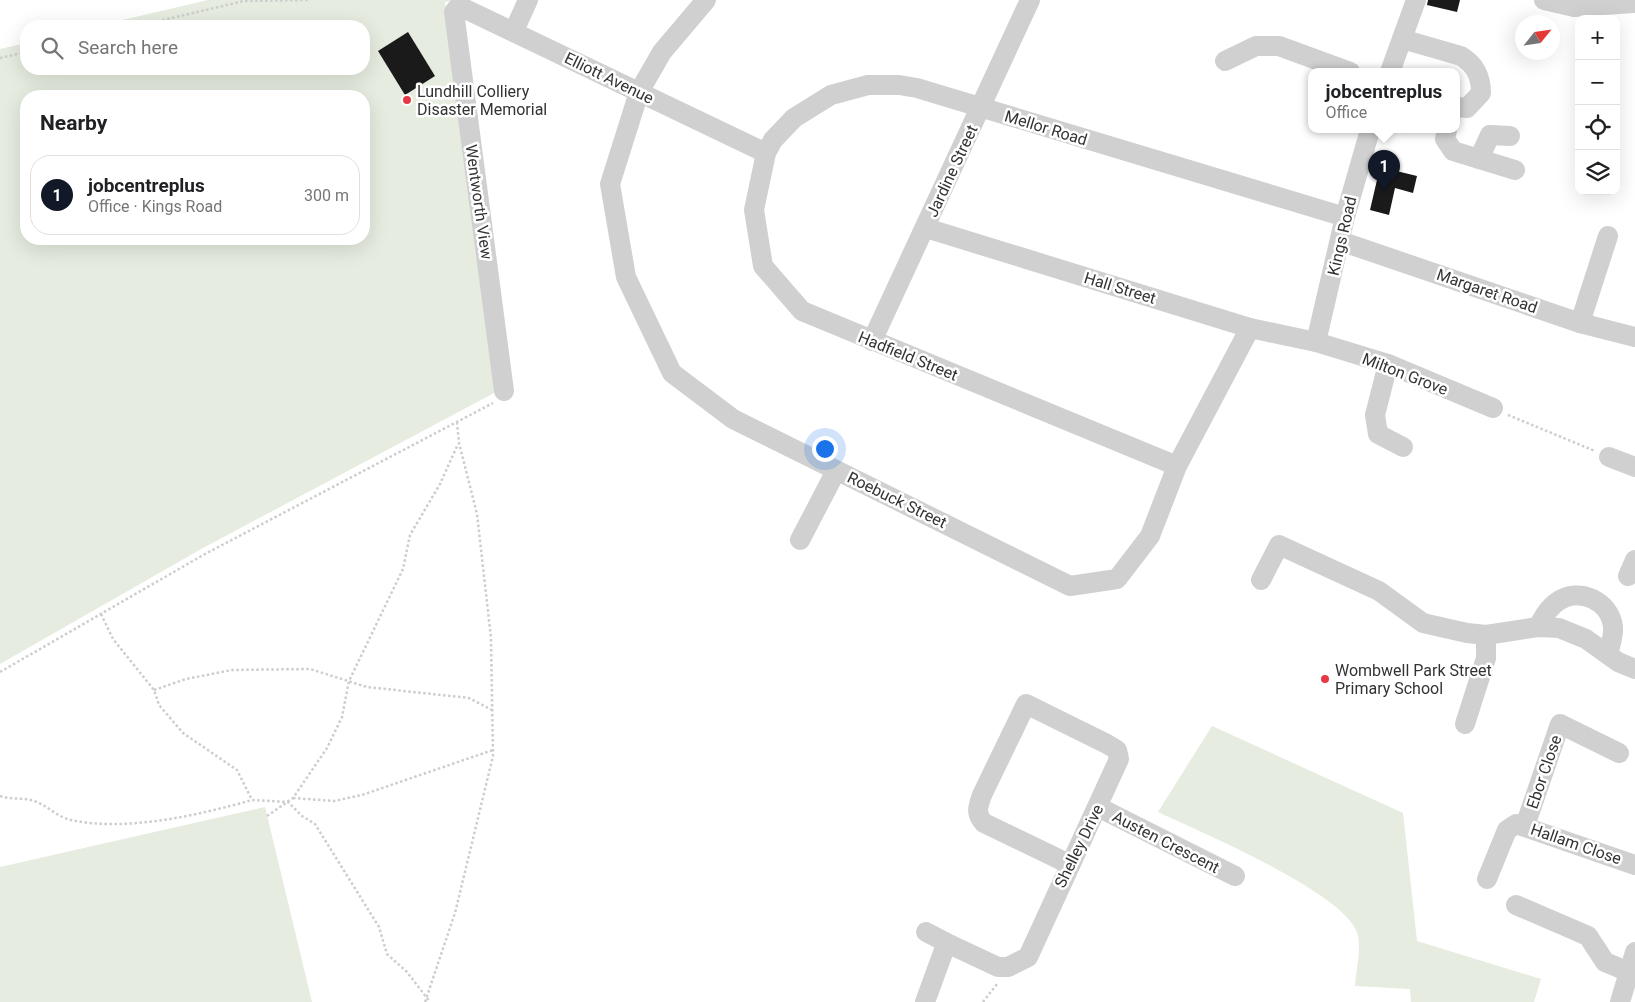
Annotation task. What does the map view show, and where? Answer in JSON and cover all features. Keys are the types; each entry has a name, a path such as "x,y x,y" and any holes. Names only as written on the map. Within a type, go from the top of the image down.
{"street":[{"path":"514,31 528,0"},
{"name":"Roebuck Street","path":"706,0 662,52 639,92 610,184 626,277 672,373 733,419 1070,586 1117,579 1150,536 1177,466 1250,328"},
{"name":"Jardine Street","path":"872,341 1030,0"},
{"path":"1391,68 1416,0"},
{"path":"1544,0 1574,7 1635,3"},
{"name":"Elliott Avenue","path":"454,12 459,6 766,153"},
{"name":"Wentworth View","path":"454,12 455,88 504,391"},
{"path":"1402,39 1461,56 1469,61 1481,80 1481,93 1467,108 1460,107"},
{"path":"1225,61 1256,46 1279,46 1339,68"},
{"name":"Mellor Road","path":"766,153 773,140 794,118 814,104 849,89 868,85 899,85 1345,217"},
{"name":"Kings Road","path":"1316,342 1345,217 1369,133"},
{"path":"1446,133 1445,139 1450,149 1515,170"},
{"path":"1479,159 1490,135 1510,136"},
{"name":"Hadfield Street","path":"766,153 754,210 763,266 802,311 1177,466"},
{"name":"Hall Street","path":"926,228 1250,328 1316,342"},
{"path":"1580,323 1608,236"},
{"name":"Margaret Road","path":"1340,241 1580,323 1635,337"},
{"name":"Milton Grove","path":"1316,342 1388,364 1493,408"},
{"path":"1388,364 1375,415 1378,434 1403,447"},
{"path":"1609,457 1635,467"},
{"path":"800,540 836,470"},
{"path":"1262,580 1279,545 1378,591 1424,622 1458,632 1486,635 1538,627 1553,628 1570,632 1635,669"},
{"path":"1538,627 1551,607 1558,601 1576,595 1594,598 1606,609 1613,625 1614,634 1608,654"},
{"path":"1466,724 1486,658 1486,635"},
{"name":"Shelley Drive","path":"926,932 998,967 1008,967 1028,957 1069,864 1098,807 1118,759 1117,750 1026,704 982,795 974,824 984,823 1069,864"},
{"name":"Ebor Close","path":"1521,825 1560,724 1619,753"},
{"name":"Austen Crescent","path":"1098,807 1235,876"},
{"path":"1487,879 1507,830 1521,825"},
{"name":"Hallam Close","path":"1521,825 1635,865"},
{"path":"1516,905 1588,936 1605,962 1629,972"},
{"path":"925,1002 944,950 951,945"},
{"path":"1620,1002 1635,952"}],"path":[{"path":"163,20 244,1 308,0"},
{"path":"0,58 20,53"},
{"path":"0,672 289,509 491,405 504,391"},
{"path":"1493,408 1609,457"},
{"path":"425,1002 456,913 493,750 491,638 477,514 459,443 457,423"},
{"path":"267,816 293,798 327,748 342,717 349,681 403,569 410,535 440,484 459,443"},
{"path":"101,614 113,639 154,690 159,705 183,733 237,770 252,800"},
{"path":"154,690 186,679 232,670 310,669 368,687 469,698 492,710"},
{"path":"293,798 334,800 362,795 493,750"},
{"path":"0,796 8,799 33,800 69,820 107,825 200,815 252,800 288,802 302,816 315,824 379,927 387,954 407,972 430,1002"},
{"path":"983,1002 998,982"}],"shaded area":[{"path":"208,0 461,0 445,2 496,392 203,548 0,664 0,49 20,44 20,75 370,75 370,20 123,20"},
{"path":"1212,726 1403,813 1417,941 1541,979 1534,1002 1411,1002 1410,989 1355,986 1359,954 1358,936 1349,920 1329,902 1270,866 1158,812"},
{"path":"265,807 312,1002 0,1002 0,867"}],"building":[{"path":"1428,0 1460,0 1457,12 1427,5"},
{"path":"408,32 435,76 405,95 378,51"},
{"path":"1380,167 1417,176 1413,193 1395,188 1389,215 1370,210"}],"place":[{"name":"Lundhill Colliery Disaster Memorial","path":"407,100"},
{"name":"jobcentreplus","path":"1384,191"},
{"name":"Wombwell Park Street Primary School","path":"1325,679"}]}
